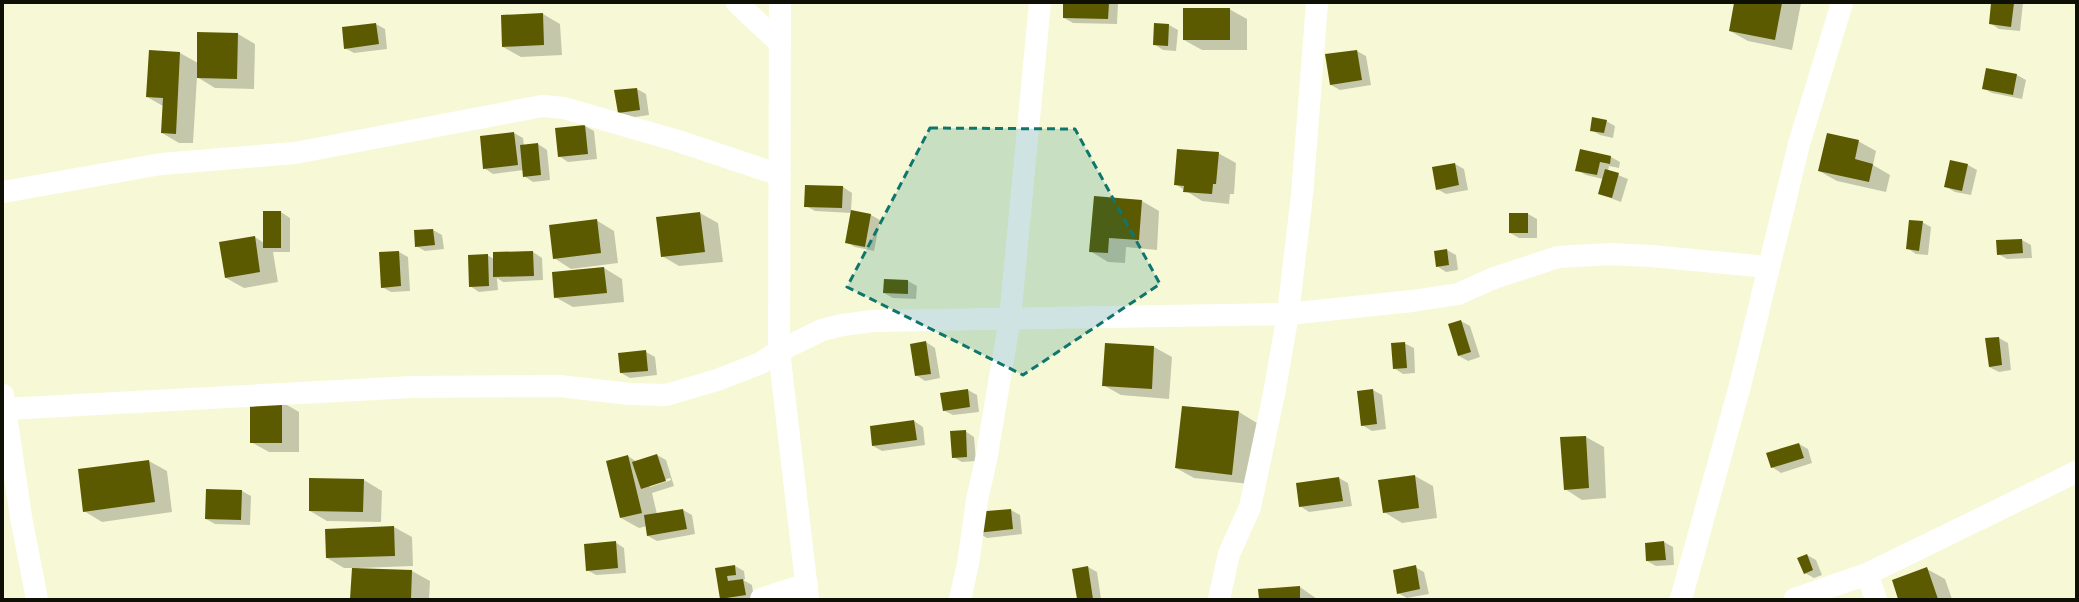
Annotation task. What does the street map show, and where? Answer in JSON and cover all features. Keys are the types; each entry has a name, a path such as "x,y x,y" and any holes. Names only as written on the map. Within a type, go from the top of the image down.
{"street":[{"path":"736,3 780,43"},
{"path":"761,599 808,592 779,351 780,3"},
{"path":"960,599 968,564 976,507 986,460 1010,318 1040,3"},
{"path":"1219,599 1229,554 1250,507 1274,394 1288,314 1302,195 1318,3"},
{"path":"1681,599 1741,382 1768,266 1799,144 1842,3"},
{"path":"3,192 161,164 295,153 542,106 564,108 678,141 780,175"},
{"path":"37,599 21,517 4,402 412,387 559,386 660,396 761,363 779,351 822,330 842,324 873,321 1288,314 1458,294 1494,278 1558,257 1610,254 1768,266"},
{"path":"1795,599 1867,574 2076,472"},
{"path":"1867,574 1876,599"}],"highlighted area":[{"path":"930,128 1075,129 1160,284 1023,375 847,287"}],"building":[{"path":"1063,3 1109,3 1108,19 1063,18"},
{"path":"1734,3 1782,3 1775,40 1729,31"},
{"path":"1991,3 2014,3 2011,27 1989,24"},
{"path":"1183,8 1230,8 1230,40 1183,40"},
{"path":"543,13 544,45 502,47 501,15"},
{"path":"376,23 379,44 344,49 342,27"},
{"path":"1154,23 1169,24 1168,46 1153,45"},
{"path":"197,32 238,33 237,79 197,78"},
{"path":"149,50 180,52 176,134 161,133 163,98 146,97"},
{"path":"1357,50 1362,80 1330,85 1325,54"},
{"path":"1986,68 2017,74 2013,95 1982,89"},
{"path":"637,88 640,110 618,113 614,90"},
{"path":"1592,117 1607,120 1604,133 1590,131"},
{"path":"585,125 588,154 558,157 555,128"},
{"path":"514,132 518,165 483,169 480,136"},
{"path":"1827,133 1859,140 1855,159 1873,164 1869,182 1818,171"},
{"path":"538,143 541,175 523,177 520,145"},
{"path":"1177,149 1219,152 1216,184 1213,184 1212,194 1183,192 1184,186 1174,185"},
{"path":"1580,149 1611,156 1610,164 1600,162 1597,175 1575,171"},
{"path":"1950,160 1968,164 1962,191 1944,187"},
{"path":"1455,163 1459,185 1436,190 1432,167"},
{"path":"1605,169 1619,173 1612,198 1598,194"},
{"path":"805,185 843,186 842,208 804,207"},
{"path":"1094,196 1142,200 1139,240 1109,238 1108,253 1089,252"},
{"path":"851,210 871,214 865,247 845,243"},
{"path":"263,211 281,211 281,248 263,248"},
{"path":"700,212 705,252 661,257 656,217"},
{"path":"1509,213 1528,213 1528,233 1509,233"},
{"path":"597,219 601,253 553,259 549,225"},
{"path":"1909,220 1923,221 1919,251 1906,249"},
{"path":"433,229 435,245 415,247 414,230"},
{"path":"255,236 260,272 225,278 219,242"},
{"path":"2022,239 2023,253 1997,255 1996,240"},
{"path":"1447,249 1449,265 1436,267 1434,251"},
{"path":"399,251 401,286 381,288 379,252"},
{"path":"533,251 534,276 493,277 493,252"},
{"path":"488,254 489,286 469,287 468,255"},
{"path":"604,267 607,293 554,298 552,272"},
{"path":"884,279 908,280 908,294 883,293"},
{"path":"1461,320 1471,352 1458,356 1448,324"},
{"path":"1999,337 2002,365 1989,367 1985,338"},
{"path":"926,341 931,374 915,376 910,344"},
{"path":"1405,342 1407,368 1393,369 1391,343"},
{"path":"1105,343 1154,346 1152,389 1102,386"},
{"path":"646,350 648,371 620,373 618,353"},
{"path":"968,389 970,407 943,411 940,393"},
{"path":"1373,389 1377,424 1361,426 1357,391"},
{"path":"250,401 282,401 282,443 250,443"},
{"path":"1182,406 1239,411 1232,475 1175,468"},
{"path":"914,420 917,440 872,446 870,426"},
{"path":"966,430 967,457 952,458 950,431"},
{"path":"1586,436 1589,488 1564,490 1560,437"},
{"path":"1799,443 1804,458 1771,468 1766,453"},
{"path":"657,454 666,481 641,489 632,462"},
{"path":"628,455 642,513 620,518 606,461"},
{"path":"149,460 155,502 83,512 78,469"},
{"path":"1415,475 1419,508 1383,513 1378,480"},
{"path":"1339,477 1343,501 1299,507 1296,483"},
{"path":"309,478 364,479 363,512 309,511"},
{"path":"206,489 242,490 241,520 205,519"},
{"path":"683,509 687,529 647,536 644,515"},
{"path":"1011,509 1013,529 977,533 975,512"},
{"path":"394,526 395,556 326,558 325,529"},
{"path":"616,541 618,568 586,571 584,544"},
{"path":"1664,541 1666,560 1646,561 1645,543"},
{"path":"1807,554 1813,570 1804,574 1797,558"},
{"path":"735,565 736,575 727,576 728,581 743,579 746,595 720,599 715,568"},
{"path":"1416,565 1420,589 1397,594 1393,570"},
{"path":"1088,566 1093,599 1077,599 1072,569"},
{"path":"1927,567 1938,599 1898,599 1892,580"},
{"path":"352,568 412,570 411,599 350,599"},
{"path":"1300,586 1300,599 1259,599 1258,589"}]}
